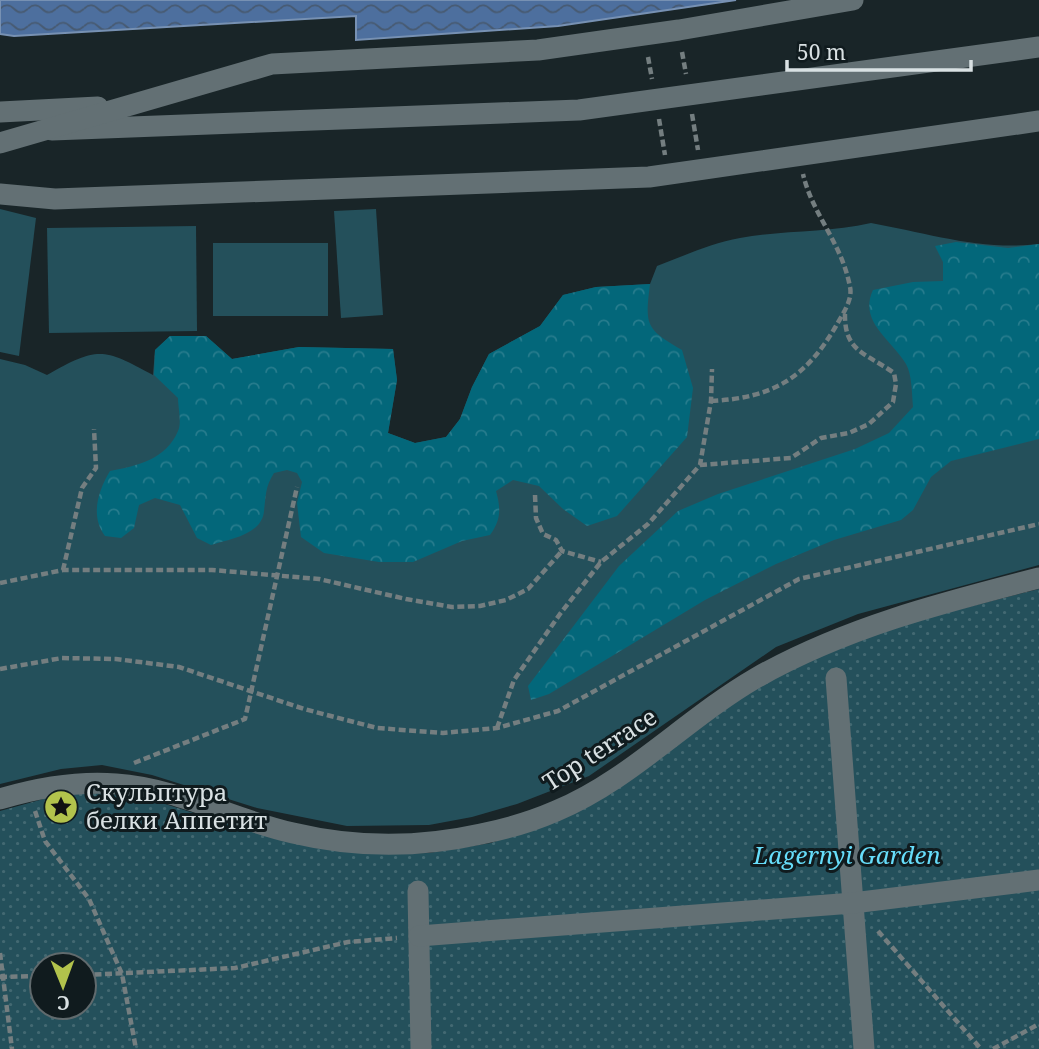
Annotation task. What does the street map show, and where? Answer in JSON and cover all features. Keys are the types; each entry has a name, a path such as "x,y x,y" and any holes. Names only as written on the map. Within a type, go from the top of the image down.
{"street":[{"path":"0,143 272,64 538,50 853,0"},
{"path":"51,130 579,110 1039,47"},
{"path":"0,112 132,106"},
{"path":"0,194 55,200 649,177 1039,121"},
{"name":"Top terrace","path":"0,799 29,790 82,784 118,784 182,799 292,833 357,844 417,846 483,834 567,805 610,781 753,680 833,639 914,611 1039,578"},
{"path":"836,678 864,1049"},
{"path":"419,936 853,903 1039,880"},
{"path":"418,891 421,1049"}],"path":[{"path":"711,401 745,400 785,384 810,365 845,311 851,291 843,258 806,188 799,156"},
{"path":"700,465 791,458 821,438 849,433 883,414 893,402 896,384 894,373 852,345 845,327 845,311"},
{"path":"497,728 514,680 560,614 601,562 648,524 700,465 711,401 712,369"},
{"path":"63,570 82,488 96,468 94,429"},
{"path":"118,784 126,766 245,719 297,487"},
{"path":"535,495 536,518 543,534 556,540 562,551 601,562"},
{"path":"0,669 62,657 116,659 178,667 304,709 377,728 443,733 497,728 558,711 799,579 1039,524"},
{"path":"0,583 63,570 212,570 319,579 452,607 480,606 506,600 528,589 562,551"},
{"path":"29,790 45,841 89,899 122,974 136,1049"},
{"path":"853,903 981,1049"},
{"path":"98,975 234,968 348,942 419,936"},
{"path":"0,953 12,1049"},
{"path":"3,977 28,976"},
{"path":"993,1049 1039,1024"}],"green space":[{"path":"0,209 36,218 19,356 0,352"},
{"path":"376,209 383,315 341,318 334,211"},
{"path":"871,223 975,243 1017,246 1039,244 1039,565 858,614 776,647 589,776 517,804 472,817 429,825 347,826 257,808 152,775 102,765 61,769 0,784 0,359 25,365 47,375 90,355 111,355 153,375 155,350 170,336 206,336 232,359 299,347 393,349 397,380 388,433 415,443 446,437 460,419 489,354 540,326 563,295 596,287 650,284 657,266 729,240"},
{"path":"196,226 197,331 49,333 47,228"},
{"path":"956,242 1008,248 1039,244 1039,439 951,461 931,477 913,510 901,520 834,540 776,564 705,600 549,694 531,700 528,686 619,566 678,511 718,494 855,449 889,433 913,407 911,385 906,364 873,321 870,301 873,290 913,282 943,281 943,262 935,246"},
{"path":"213,243 328,243 328,316 213,316"},
{"path":"650,284 650,324 661,337 682,350 693,388 687,437 617,516 587,526 563,509 539,486 513,480 496,491 499,514 490,535 462,541 413,562 379,562 324,553 301,537 297,503 302,482 297,473 287,470 274,473 271,478 262,519 257,526 235,538 211,545 197,538 180,505 155,498 139,505 134,528 121,538 105,536 100,528 97,504 110,471 140,464 158,455 173,441 178,431 178,398 154,375 155,350 170,336 206,336 232,359 299,347 393,349 397,380 388,433 415,443 446,437 460,419 489,354 540,326 563,295 596,287"},
{"name":"Lagernyi Garden","path":"1039,589 1039,1049 0,1049 0,811 58,795 100,793 146,798 235,826 379,854 429,853 491,843 567,816 755,687 808,658 894,626"}],"water":[{"path":"0,0 736,0 558,26 356,40 356,16 14,36 0,34"}],"place":[{"name":"Скульптура белки Аппетит","path":"61,807"}]}
